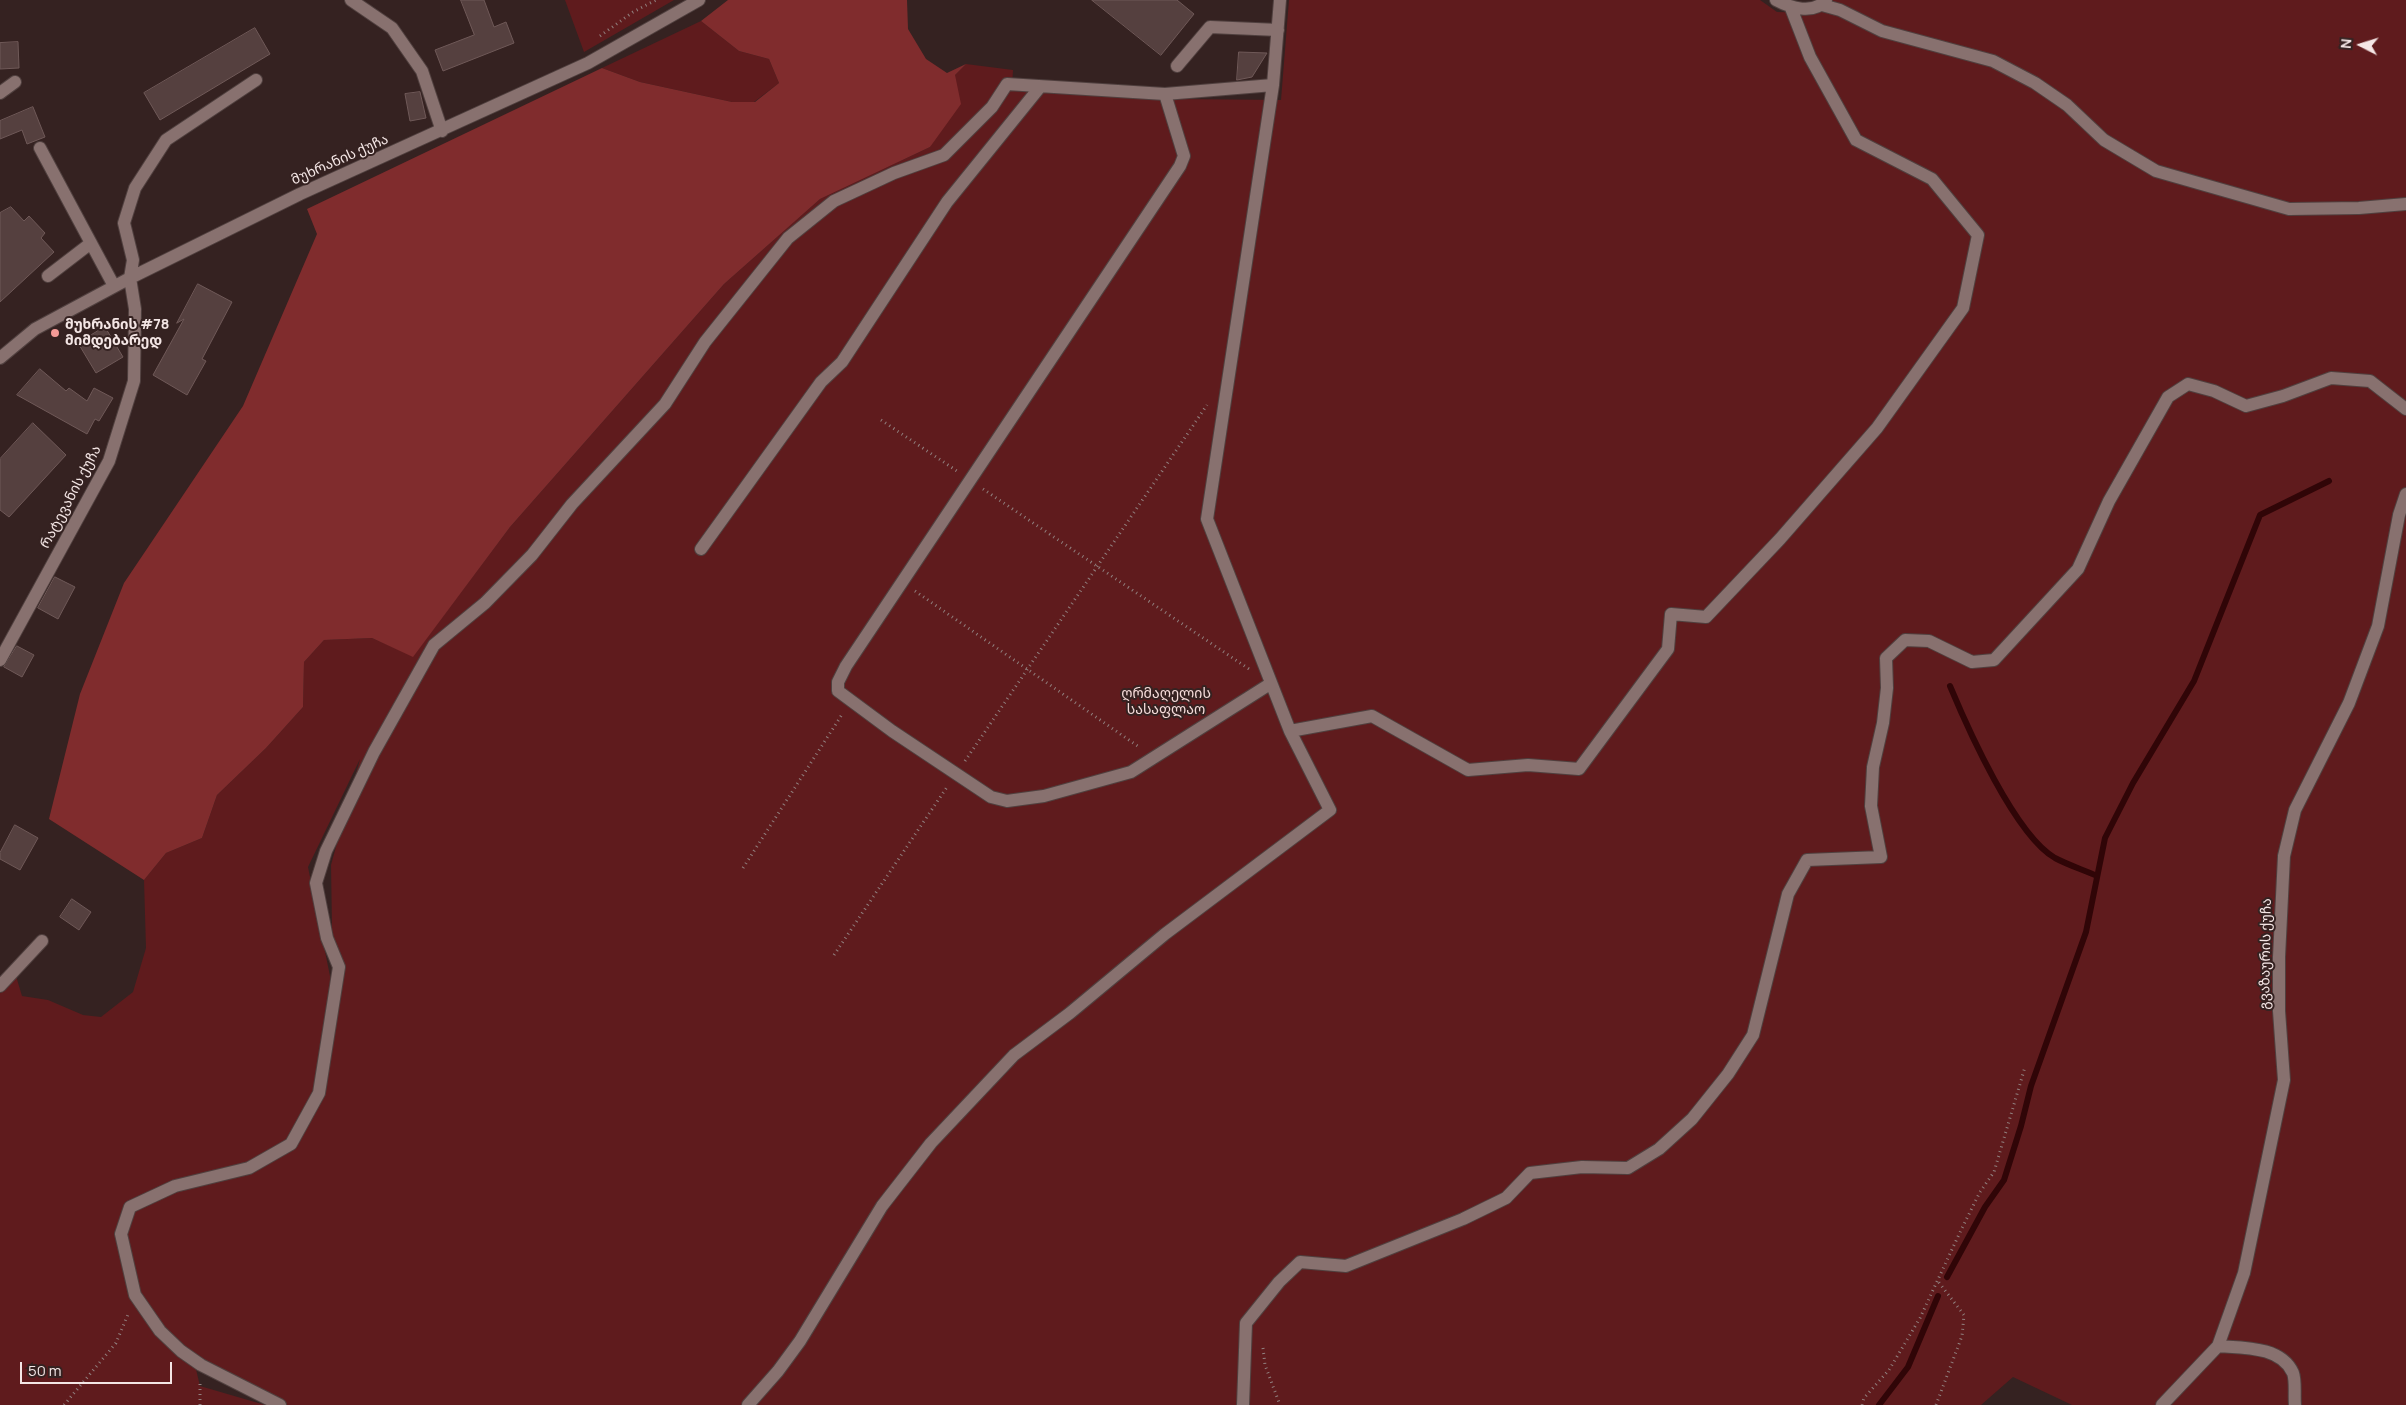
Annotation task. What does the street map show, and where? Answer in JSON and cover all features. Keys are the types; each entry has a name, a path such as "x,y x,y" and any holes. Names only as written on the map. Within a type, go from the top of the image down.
{"street":[{"path":"351,0 392,28 422,70 442,131"},
{"name":"მუხრანის ქუჩა","path":"0,358 35,329 114,286 300,194 588,63 699,0"},
{"path":"748,1405 778,1371 800,1340 882,1206 931,1143 1014,1054 1070,1013 1165,934 1330,810 1290,732 1207,519 1273,85 1280,0"},
{"path":"1776,0 1791,8 1804,9 1824,2 1882,31 1993,61 2043,88 2067,105 2104,140 2156,171 2289,208 2359,208 2406,204"},
{"path":"1290,732 1372,716 1468,770 1528,765 1579,770 1668,649 1671,614 1706,617 1780,539 1877,428 1964,308 1978,235 1932,179 1856,140 1810,57 1791,8"},
{"path":"1177,66 1210,27 1278,30"},
{"name":"რატევანის ქუჩა","path":"0,660 109,461 134,381 135,309 130,278 132,260 124,223 135,188 166,140 256,80"},
{"path":"0,93 15,82"},
{"path":"280,1405 201,1365 181,1351 160,1331 135,1295 121,1234 130,1207 175,1186 249,1168 290,1144 319,1093 339,967 327,938 316,883 326,851 374,752 434,645 485,603 532,555 572,504 665,404 705,342 788,238 834,201 944,154 992,107 1007,84 1165,94 1273,85"},
{"path":"701,549 821,382 842,362 947,202 1040,87"},
{"path":"1165,94 1184,156 1180,166 846,666 838,682 838,691 851,702 991,797 1007,801 1044,796 1131,772 1270,684"},
{"path":"40,148 114,286"},
{"path":"48,276 91,243"},
{"path":"1243,1405 1246,1322 1279,1282 1300,1262 1346,1266 1464,1219 1506,1198 1530,1173 1582,1167 1628,1168 1659,1149 1692,1119 1728,1074 1753,1035 1788,894 1807,860 1881,857 1871,806 1873,767 1883,723 1886,697 1886,658 1905,640 1929,641 1972,662 1994,660 2078,569 2109,501 2168,397 2188,384 2214,391 2246,406 2283,396 2331,378 2370,381 2406,409"},
{"name":"გვაზაურის ქუჩა","path":"2162,1405 2218,1346 2244,1273 2284,1080 2279,1011 2279,956 2284,856 2296,810 2349,704 2378,626 2398,515 2406,494"},
{"path":"0,986 42,941"},
{"path":"2218,1346 2248,1348 2277,1355 2293,1373 2295,1405"}],"path":[{"path":"594,40 633,12 656,0"},
{"path":"834,955 1212,396"},
{"path":"882,420 1270,684"},
{"path":"902,582 1153,757"},
{"path":"743,868 851,702"},
{"path":"1862,1405 1864,1398 1888,1370 1920,1318 1980,1192 1994,1172 2025,1067"},
{"path":"1936,1405 1962,1336 1964,1315 1937,1280"},
{"path":"64,1405 116,1343 135,1295"},
{"path":"1263,1346 1266,1365 1280,1405"}],"green space":[{"path":"565,0 674,0 584,52"},
{"name":"ღრმაღელის სასაფლაო","path":"1289,0 1760,0 1777,12 1818,13 1830,0 2406,0 2406,1405 2072,1405 2013,1377 1981,1405 276,1405 194,1361 200,1386 265,1405 0,1405 0,989 16,976 22,996 48,1000 83,1015 101,1017 133,992 146,948 144,880 166,853 202,838 217,795 266,748 303,707 304,662 324,640 372,638 413,656 510,527 724,284 820,199 930,147 955,75 966,64 1013,70 1012,86 1173,99 1281,100","holes":["360,759 331,865 333,991 308,867"]},
{"path":"701,21 739,51 769,59 779,83 754,102 732,102 640,82 602,68"}],"shaded area":[{"path":"728,0 907,0 908,29 926,59 947,73 966,64 955,75 961,104 930,147 820,199 724,284 510,527 413,657 372,638 324,640 304,662 303,707 266,748 217,795 202,838 166,853 144,880 49,819 80,694 124,583 243,406 317,234 307,209 602,68 640,82 732,102 755,102 779,83 769,59 739,51 701,21"}],"building":[{"path":"461,0 484,0 494,27 506,22 514,43 443,71 435,50 474,35"},
{"path":"1092,0 1177,0 1194,14 1161,55"},
{"path":"255,28 270,54 160,120 144,93"},
{"path":"18,42 19,68 0,69 0,43"},
{"path":"1239,52 1267,53 1252,77 1237,80"},
{"path":"420,92 426,118 410,121 405,94"},
{"path":"33,107 45,137 27,144 22,130 0,139 0,121"},
{"path":"11,207 24,221 29,216 45,233 41,238 54,252 0,302 0,213"},
{"path":"198,284 232,302 202,359 206,361 187,395 153,375 184,319 177,323"},
{"path":"105,327 123,357 96,373 78,343"},
{"path":"40,369 66,391 69,388 87,401 94,388 113,398 99,421 95,419 87,434 17,395"},
{"path":"33,423 66,455 9,517 0,510 0,459"},
{"path":"55,577 75,587 58,619 38,608"},
{"path":"17,646 34,655 22,677 4,667"},
{"path":"15,825 38,838 20,870 0,859 0,853"},
{"path":"72,899 91,912 79,930 60,917"}],"waterway":[{"path":"1947,1277 1985,1207 2004,1180 2031,1086 2086,932 2105,838 2133,783 2194,681 2260,515 2329,481"},
{"path":"1950,686 1968,728 1994,779 2024,827 2040,846 2055,858 2097,876"},
{"path":"1879,1405 1908,1367 1938,1296"}],"place":[{"name":"მუხრანის #78 მიმდებარედ","path":"55,333"}]}
